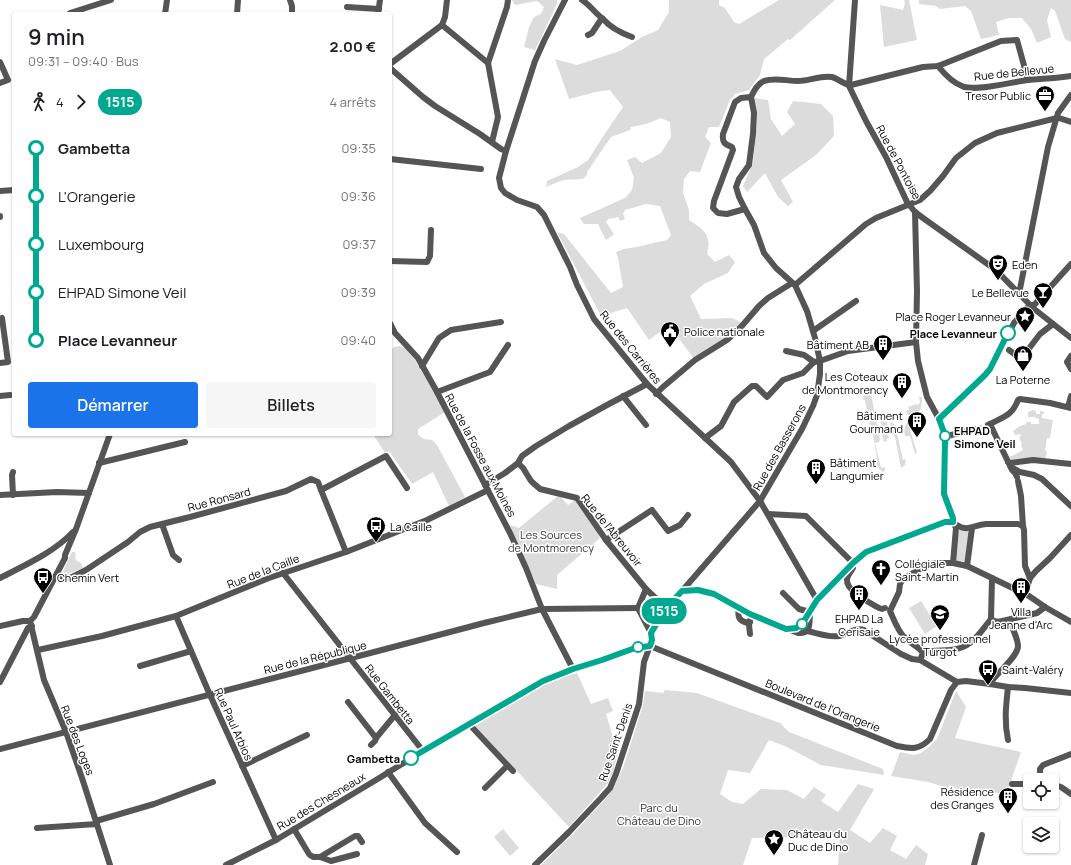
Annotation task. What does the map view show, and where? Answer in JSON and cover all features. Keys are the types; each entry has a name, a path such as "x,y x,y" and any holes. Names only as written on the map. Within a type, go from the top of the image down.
{"street":[{"path":"73,12 111,0"},
{"path":"165,12 167,0"},
{"path":"237,12 238,0"},
{"path":"290,0 292,12"},
{"path":"347,7 378,12 380,0"},
{"path":"392,62 442,25 445,17 447,0"},
{"path":"492,142 498,117 488,63 508,0"},
{"name":"Rue des Carrières","path":"565,0 538,54 506,151 499,178 501,188 512,198 534,206 544,215 594,319 656,394 731,462 760,501 817,600"},
{"path":"582,0 620,32 632,37"},
{"path":"849,86 855,0"},
{"path":"588,35 592,33 602,18"},
{"path":"442,25 488,63"},
{"path":"793,284 776,268 764,253 754,225 745,210 736,187 739,179 749,165 754,134 754,113 751,97 757,86 765,80 777,79 798,81 832,77 849,86 922,67 938,66 1001,41 1017,40 1028,80"},
{"path":"0,62 11,79 0,82"},
{"name":"Rue de Bellevue","path":"938,66 945,75 953,81 966,87 975,88 1028,80 1071,76"},
{"path":"392,70 422,97 506,151"},
{"name":"Rue de Pontoise","path":"849,86 909,204 915,212 996,270 1033,308 1071,338"},
{"path":"1019,294 1048,147 1059,112 1071,95"},
{"path":"745,210 727,214 718,213 713,208 714,201 733,150 732,147 725,145 722,139 723,134 734,102 741,98 751,97"},
{"path":"656,394 662,387 695,360 727,340 768,298 793,284 866,224 872,220 920,200 943,176 953,160 974,143 997,133 1057,118 1071,122"},
{"path":"392,159 481,169"},
{"path":"0,191 12,190"},
{"path":"915,212 916,342 918,361 926,393 939,419 946,438 944,494 956,528 953,563"},
{"path":"916,223 918,219 927,221"},
{"path":"392,261 427,262 430,256 431,230"},
{"path":"939,419 985,375 1005,348 1014,324 1027,308 1033,308 1071,264"},
{"name":"Rue des Basserons","path":"651,633 666,608 760,501 802,429 813,406 817,395 820,374 813,331 807,311 793,284"},
{"path":"813,331 856,301"},
{"path":"0,319 2,318 8,362 0,363"},
{"path":"422,366 439,338 451,330 501,322"},
{"path":"1005,348 1021,359 1040,334 1053,324"},
{"name":"Rue de la Fosse aux Moines","path":"392,326 418,358 437,392 516,546 542,609 573,669"},
{"path":"705,438 721,426 734,402 752,386 756,386 767,397 783,380 803,373 817,362 848,351 916,342"},
{"path":"437,392 490,372 508,345"},
{"path":"786,351 804,355 817,362"},
{"path":"1071,356 1068,362 1071,369"},
{"name":"Rue de la Caille","path":"38,650 102,636 176,616 256,583 346,552 427,520 486,487 518,463 522,456 536,446 569,426 647,384"},
{"path":"0,396 10,395"},
{"path":"623,396 646,425"},
{"path":"1030,578 1025,566 1024,530 1018,479 989,424 1011,412 1016,407 1018,400 1020,399 1050,403 1069,408 1071,396"},
{"path":"946,438 950,435 977,429"},
{"path":"0,682 65,558 109,436"},
{"path":"99,463 185,442"},
{"path":"346,552 322,490 386,456 407,488"},
{"path":"1010,466 1011,463 1033,460 1071,464"},
{"name":"Rue de l'Abreuvoir","path":"518,463 540,489 577,498 606,540 646,588 666,608"},
{"path":"1010,466 1020,472 1034,475 1042,480 1071,506"},
{"path":"13,472 13,494"},
{"name":"Rue Ronsard","path":"57,574 63,578 70,578 86,570 145,529 286,491 311,479 318,482 322,490"},
{"path":"0,495 57,492 89,493"},
{"path":"606,540 652,510 668,531 680,525 688,515"},
{"path":"768,514 806,516 852,564 853,568 848,575 847,581 851,589 856,594 879,608 887,610 905,638 923,653"},
{"path":"786,629 796,628 802,624 817,600 852,564 866,552 945,522 953,522 969,529 983,524 1018,524 1023,526"},
{"path":"162,524 173,555 179,560"},
{"path":"0,578 28,564 56,547 76,528"},
{"path":"967,566 972,528"},
{"path":"1024,594 1030,578 1071,535"},
{"path":"56,547 62,550 65,555"},
{"path":"887,610 899,592 902,579 931,564 953,563 967,566 1030,596 1044,607 1070,621"},
{"name":"Rue Gambetta","path":"283,573 422,751"},
{"path":"920,660 923,653 928,651 952,650 960,648 971,643 977,638 991,619 992,578"},
{"path":"646,588 638,608 651,633 652,640 650,646"},
{"path":"682,591 698,590 709,592 720,596 750,614 798,633 807,631 830,636 838,636 861,629 901,654 912,659 920,660 957,682 966,681 1071,693"},
{"path":"783,593 800,609 810,612"},
{"path":"991,619 998,622 1037,614 1044,607"},
{"name":"Rue de la République","path":"0,749 542,609 638,608"},
{"path":"739,608 738,616 740,619 744,622 750,622"},
{"path":"807,631 810,627 810,612"},
{"path":"750,614 750,634"},
{"name":"Rue Paul Arbios","path":"176,616 276,840"},
{"path":"804,620 807,631"},
{"path":"990,684 993,678 1009,662 1017,650 1018,643 1009,620"},
{"path":"0,626 23,621 31,623"},
{"name":"Rue des Loges","path":"31,623 44,680 66,732 110,865"},
{"name":"Rue des Chesneaux","path":"226,865 276,840 422,751 543,681 573,669 639,647 650,646"},
{"name":"Boulevard de l'Orangerie","path":"650,646 897,746 906,748 916,748 924,745 930,739 951,690 957,682"},
{"name":"Rue Saint-Denis","path":"536,865 610,788 639,704 644,662 650,646"},
{"path":"140,666 191,651"},
{"path":"1008,687 1005,728 1008,740"},
{"path":"348,702 376,738"},
{"path":"371,745 395,715"},
{"path":"469,724 513,772"},
{"path":"242,766 307,735"},
{"path":"1040,773 1040,769 1043,766 1071,754"},
{"path":"485,788 507,766"},
{"path":"388,772 425,823 456,852"},
{"path":"37,828 96,822 154,804 213,782"},
{"path":"1012,784 1023,784"},
{"path":"1059,786 1071,794"},
{"path":"294,829 311,857 320,857 330,861 357,854"},
{"path":"320,857 355,836 358,836 362,842"},
{"path":"974,865 982,836"}],"green space":[{"path":"512,0 557,0 557,4 535,50 524,47 529,27 534,17 541,14 544,7 537,1 515,5"},
{"path":"669,0 719,0 719,5 725,8 734,22 739,24 779,0 835,0 790,40 788,39 764,59 760,75 749,90 735,94 730,100 719,127 709,127 705,137 711,143 700,172 690,171 684,179 683,193 689,210 689,220 706,233 708,242 707,254 715,262 729,255 735,262 728,273 704,284 690,296 701,319 732,318 742,323 728,336 694,359 669,325 649,340 627,308 601,316 557,232 564,234 611,293 623,287 616,252 667,240 671,235 660,206 646,204 625,210 623,214 625,219 620,221 618,217 608,219 606,222 614,234 606,240 598,224 584,224 580,218 625,198 632,190 634,178 627,160 635,157 642,163 661,153 671,137 670,122 661,118 646,124 631,127 630,130 611,137 583,179 563,180 546,187 547,181 578,167 588,160 623,107 610,90 569,99 555,59 577,65 620,51 642,37 658,30 669,12"},
{"path":"904,0 909,0 917,40 884,47 880,5 903,10 905,3"},
{"path":"919,0 1071,0 1071,42 1065,39 1055,11 1051,8 1047,20 1051,37 1037,43 1031,29 1022,18 1009,18 996,22 999,35 981,39 971,11 965,6 940,9 936,6 919,4"},
{"path":"754,98 768,100 771,119 782,136 795,124 787,112 793,101 821,104 833,116 834,136 816,155 781,180 793,202 788,206 778,197 765,173 747,192 743,186 753,163 757,123"},
{"path":"400,346 406,349 415,360 445,412 418,429 418,435 424,439 432,440 437,445 465,497 449,506 433,472 412,484 389,451 385,453 374,436 392,436 392,349"},
{"path":"868,391 871,394 880,439 879,442 875,443 881,468 885,467 884,472 879,468 876,462 875,458 877,458 873,435 871,432 865,400 863,400 864,394"},
{"path":"919,397 922,397 922,399 919,413 914,415 907,414 906,411 909,410 908,407 920,403"},
{"path":"1033,410 1036,411 1036,414 1040,414 1040,411 1044,412 1044,414 1042,414 1042,418 1053,420 1050,438 1047,438 1045,460 1011,463 1010,457 1023,450 1019,437 1021,436 1020,434 1015,435 1013,431 1026,424 1026,422 1031,422 1031,424 1039,424 1039,419 1035,417 1028,417 1028,412"},
{"path":"879,415 883,417 888,427 889,438 884,442 883,433"},
{"path":"918,419 921,423 909,426 917,453 915,454 910,436 905,436 905,426 909,422"},
{"path":"892,422 899,429 900,433 897,434 903,460 906,459 905,465 901,468 895,437 890,423"},
{"name":"Les Sources de Montmorency","path":"559,495 568,505 575,500 595,527 600,538 557,575 557,589 536,584 510,525 519,528"},
{"path":"959,529 968,531 969,533 966,562 954,561"},
{"path":"72,552 75,552 76,560 81,563 83,568 66,575 63,571"},
{"path":"921,601 937,626 925,634 909,608"},
{"path":"661,610 651,627 642,611"},
{"path":"577,673 591,704 608,698 613,711 606,714 616,747 619,747 613,772 608,783 569,827 474,725 546,683"},
{"name":"Parc du Château de Dino","path":"665,690 697,693 780,723 789,732 883,769 884,775 821,765 787,747 769,740 750,773 728,770 720,794 732,802 743,804 761,789 787,790 804,799 814,787 826,795 821,801 838,812 858,784 874,789 850,830 870,843 883,828 897,836 890,850 906,859 916,845 928,854 925,865 838,865 840,836 752,838 743,865 541,865 572,835 608,796 615,785 623,768 643,705 645,691 663,693"},
{"path":"956,691 966,707 955,738 1021,752 1006,795 979,789 963,793 950,785 948,788 928,782 891,776 900,752 914,755 921,753 937,739"},
{"path":"503,829 519,848 510,856 494,837"}],"tunnel":[{"path":"977,429 988,425"}],"bus line":[{"name":"1515","path":"411,758 543,681 635,648 650,646 652,640 651,633 666,608 682,591 705,591 720,596 750,614 786,629 796,628 802,624 817,600 853,563 866,552 945,522 953,522 953,518 944,494 946,438 939,419 944,416 990,369 1008,333"}],"place":[{"name":"Tresor Public","path":"1045,112"},
{"name":"Eden","path":"998,281"},
{"name":"Le Bellevue","path":"1043,309"},
{"name":"Place Levanneur","path":"1008,333"},
{"name":"Place Roger Levanneur","path":"1025,333"},
{"name":"Police nationale","path":"670,348"},
{"name":"Bâtiment AB","path":"883,361"},
{"name":"La Poterne","path":"1023,372"},
{"name":"Les Coteaux de Montmorency","path":"902,399"},
{"name":"EHPAD Simone Veil","path":"945,436"},
{"name":"Bâtiment Gourmand","path":"917,438"},
{"name":"Bâtiment Langumier","path":"816,485"},
{"name":"La Caille","path":"376,543"},
{"name":"Collégiale Saint-Martin","path":"881,586"},
{"name":"Chemin Vert","path":"43,594"},
{"name":"Villa Jeanne d'Arc","path":"1021,604"},
{"name":"EHPAD La Cerisaie","path":"859,611"},
{"name":"Lycée professionnel Turgot","path":"940,631"},
{"name":"Saint-Valéry","path":"988,686"},
{"name":"Gambetta","path":"411,758"},
{"name":"Résidence des Granges","path":"1008,814"},
{"name":"Château du Duc de Dino","path":"774,856"}]}
